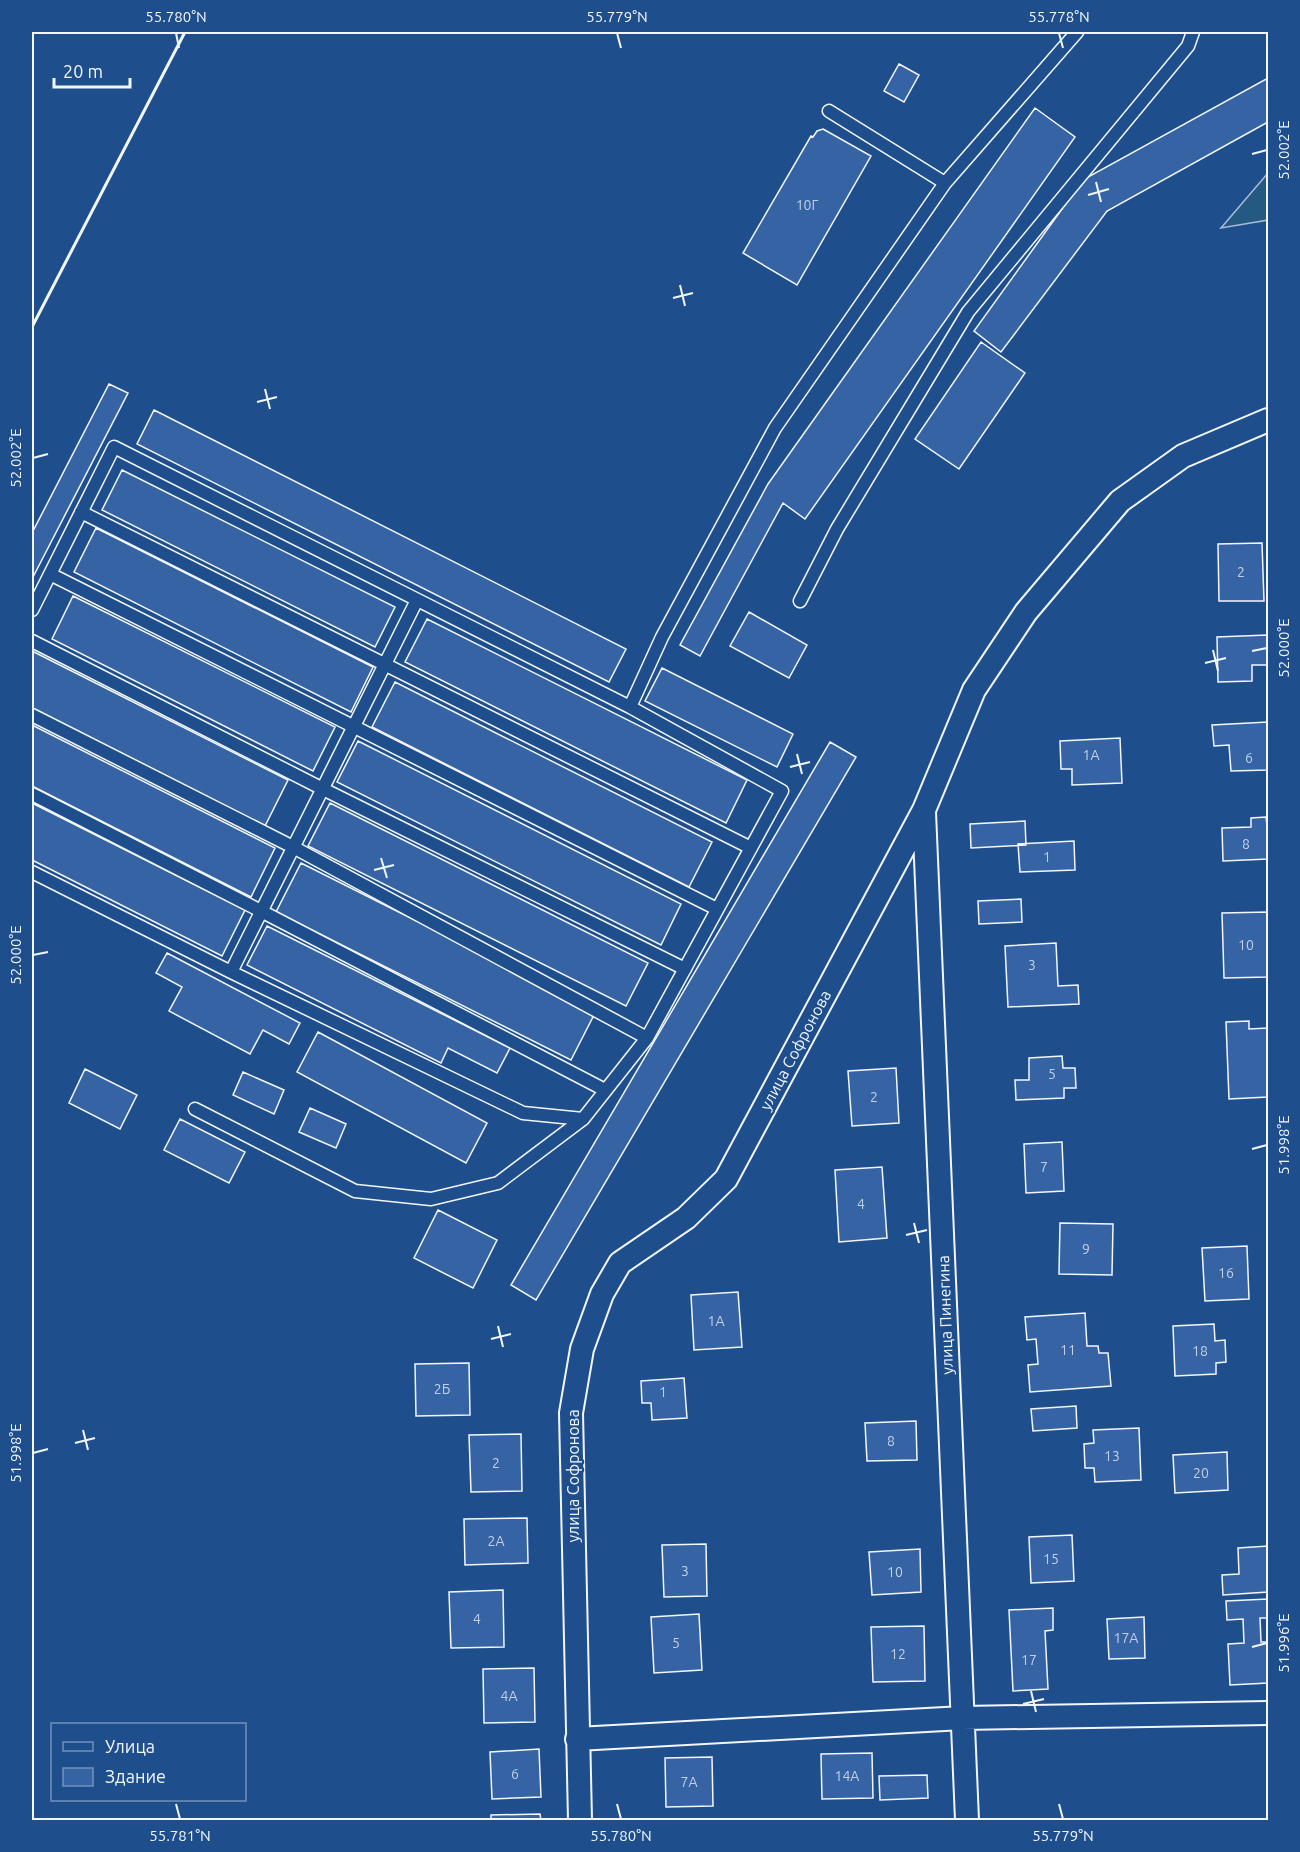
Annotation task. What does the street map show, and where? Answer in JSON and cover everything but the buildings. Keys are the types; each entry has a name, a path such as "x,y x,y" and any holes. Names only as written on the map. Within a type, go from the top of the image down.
{"street":[{"name":"улица Софронова","path":"580,1821 571,1413 582,1349 602,1294 620,1263 686,1218 726,1179 924,810 974,690 1026,612 1120,501 1183,456 1269,420"},
{"name":"улица Пинегина","path":"924,810 967,1821"},
{"path":"577,1739 963,1718 1269,1713"}],"lane":[{"path":"630,706 662,637 775,428 945,183 1077,32"},
{"path":"800,601 837,530 968,312 1188,46 1193,32"},
{"path":"829,111 945,183"},
{"path":"32,610 114,447 630,706 782,791 647,1038 583,1119 498,1183 431,1199 355,1191 195,1109"},
{"path":"81,512 751,848"},
{"path":"50,574 717,909"},
{"path":"231,972 417,600"},
{"path":"32,641 685,969"},
{"path":"32,716 293,847 647,1038"},
{"path":"32,794 606,1090"},
{"path":"32,872 231,972 523,1113 583,1119"}],"shaded area":[{"path":"1268,173 1268,220 1221,228"}],"wall":[{"path":"32,327 185,32"}]}
